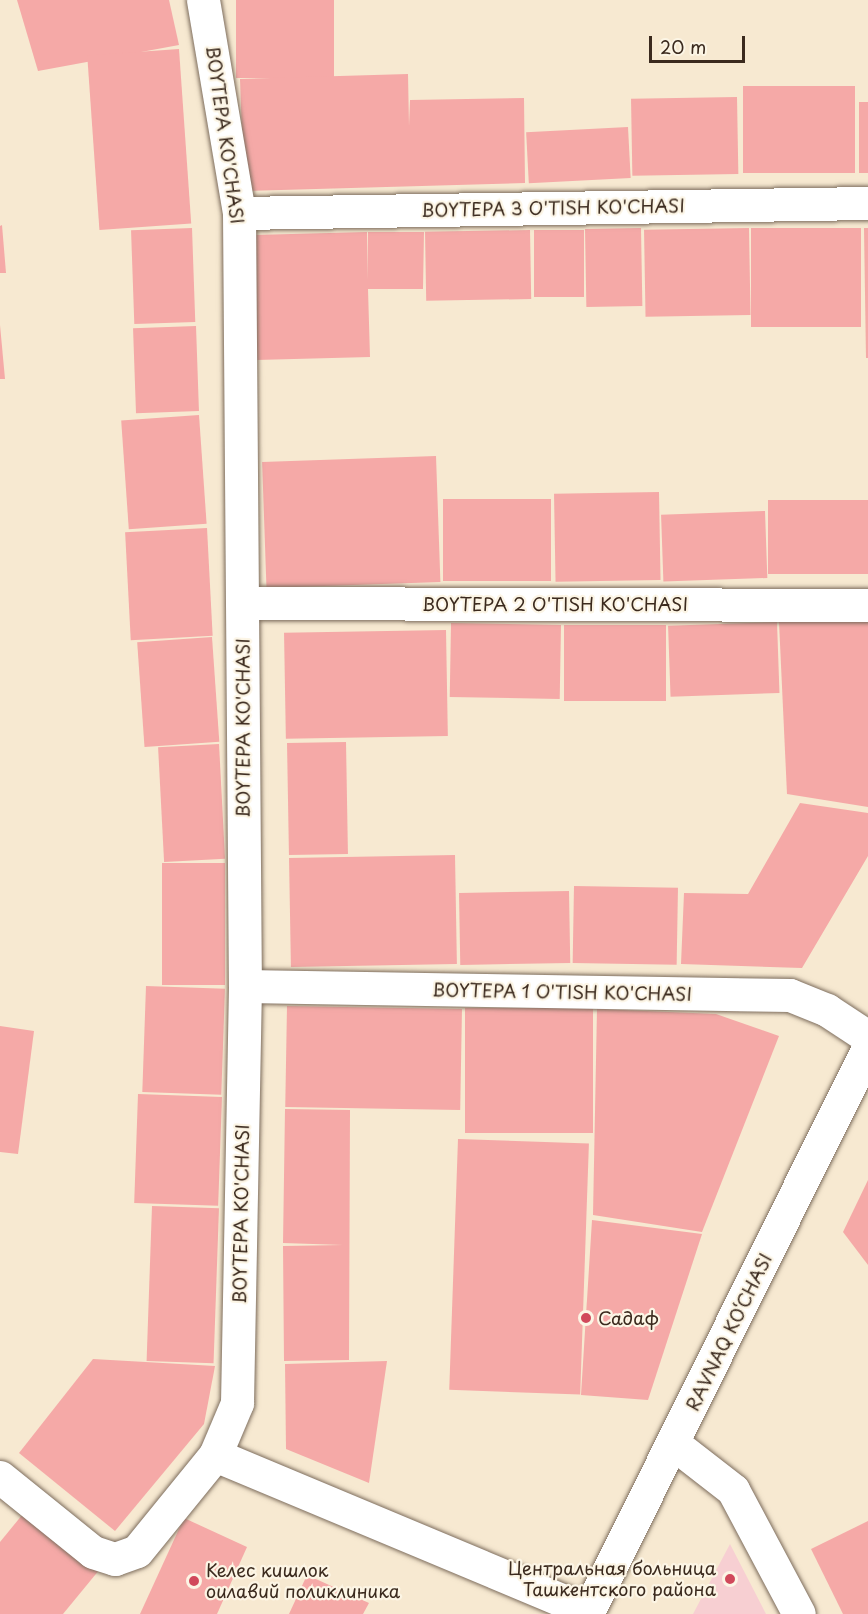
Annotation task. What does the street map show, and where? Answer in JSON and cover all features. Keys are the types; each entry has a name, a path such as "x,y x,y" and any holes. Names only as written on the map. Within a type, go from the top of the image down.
{"street":[{"name":"BOYTEPA KO'CHASI","path":"0,1478 93,1552 115,1559 136,1551 215,1455 237,1403 245,986 239,213 203,0"},
{"name":"BOYTEPA 3 O'TISH KO'CHASI","path":"239,213 868,203"},
{"name":"BOYTEPA 2 O'TISH KO'CHASI","path":"242,603 868,606"},
{"name":"BOYTEPA 1 O'TISH KO'CHASI","path":"245,986 790,995 827,1010 868,1037"},
{"name":"RAVNAQ KO‘CHASI","path":"588,1613 674,1444 868,1048"},
{"path":"674,1444 733,1490 799,1614"},
{"path":"215,1455 588,1613"}],"shaded area":[{"name":"Центральная больница Ташкентского района","path":"730,1544 766,1614 693,1614"}],"building":[{"path":"17,0 169,0 179,45 38,71"},
{"path":"236,0 334,0 334,78 236,78"},
{"path":"179,49 191,224 99,230 87,55"},
{"path":"408,74 409,126 410,100 524,98 525,183 244,191 240,79"},
{"path":"743,86 855,86 855,173 743,173"},
{"path":"737,97 738,174 632,176 631,99"},
{"path":"859,102 868,102 868,173 859,173"},
{"path":"628,127 631,178 529,183 526,132"},
{"path":"2,225 6,273 0,273 0,226"},
{"path":"192,228 195,322 134,324 131,230"},
{"path":"641,228 642,306 586,307 585,229"},
{"path":"749,228 751,315 646,317 644,230"},
{"path":"751,228 861,228 861,327 751,327"},
{"path":"864,228 868,228 868,358 866,358"},
{"path":"530,230 531,299 426,301 425,232"},
{"path":"534,230 584,230 584,297 534,297"},
{"path":"367,232 368,280 368,232 424,232 423,289 368,289 370,357 256,360 253,235"},
{"path":"0,325 5,379 0,379"},
{"path":"196,326 199,411 136,413 133,328"},
{"path":"199,415 207,524 129,529 121,420"},
{"path":"436,456 440,582 267,588 262,462"},
{"path":"659,492 661,580 556,582 554,494"},
{"path":"443,499 551,499 551,581 443,581"},
{"path":"768,500 868,500 868,574 768,574"},
{"path":"765,511 767,578 663,582 661,515"},
{"path":"207,528 213,636 131,640 125,532"},
{"path":"868,616 868,807 787,794 779,622"},
{"path":"777,622 779,693 671,697 668,626"},
{"path":"451,623 561,625 560,699 450,697"},
{"path":"564,625 666,625 666,701 564,701"},
{"path":"446,630 448,736 286,739 284,633"},
{"path":"212,637 219,742 145,747 137,642"},
{"path":"346,742 348,854 289,855 287,743"},
{"path":"219,744 225,859 164,862 158,747"},
{"path":"800,803 868,813 868,856 802,968 681,964 684,893 748,894"},
{"path":"455,855 457,964 291,967 289,858"},
{"path":"162,863 225,863 225,985 162,985"},
{"path":"574,886 678,888 677,965 573,963"},
{"path":"569,891 570,963 460,965 459,893"},
{"path":"146,986 225,989 221,1095 142,1092"},
{"path":"287,1006 462,1009 460,1110 285,1107"},
{"path":"465,1008 593,1008 593,1133 465,1133"},
{"path":"597,1009 716,1014 779,1036 702,1232 593,1215"},
{"path":"0,1026 34,1031 18,1154 0,1152"},
{"path":"138,1094 222,1097 218,1206 134,1203"},
{"path":"285,1109 350,1110 349,1360 284,1361 283,1246 343,1245 283,1243"},
{"path":"458,1139 589,1144 580,1394 449,1390"},
{"path":"868,1180 868,1265 843,1232"},
{"path":"152,1206 219,1208 214,1363 147,1361"},
{"path":"592,1220 702,1234 648,1400 581,1395"},
{"path":"93,1359 215,1366 204,1424 115,1531 19,1453"},
{"path":"387,1361 369,1483 286,1449 285,1364"},
{"path":"27,1509 100,1569 63,1614 0,1614 0,1542"},
{"name":"Келес кишлок оилавий поликлиника","path":"184,1518 247,1547 217,1614 140,1614"},
{"path":"868,1521 868,1614 843,1614 811,1549"},
{"name":"Келес кишлок оилавий поликлиника","path":"307,1575 369,1603 363,1614 289,1614"}],"place":[{"name":"Садаф","path":"586,1318"},
{"name":"Центральная больница Ташкентского района","path":"730,1579"},
{"name":"Келес кишлок оилавий поликлиника","path":"194,1581"}]}
